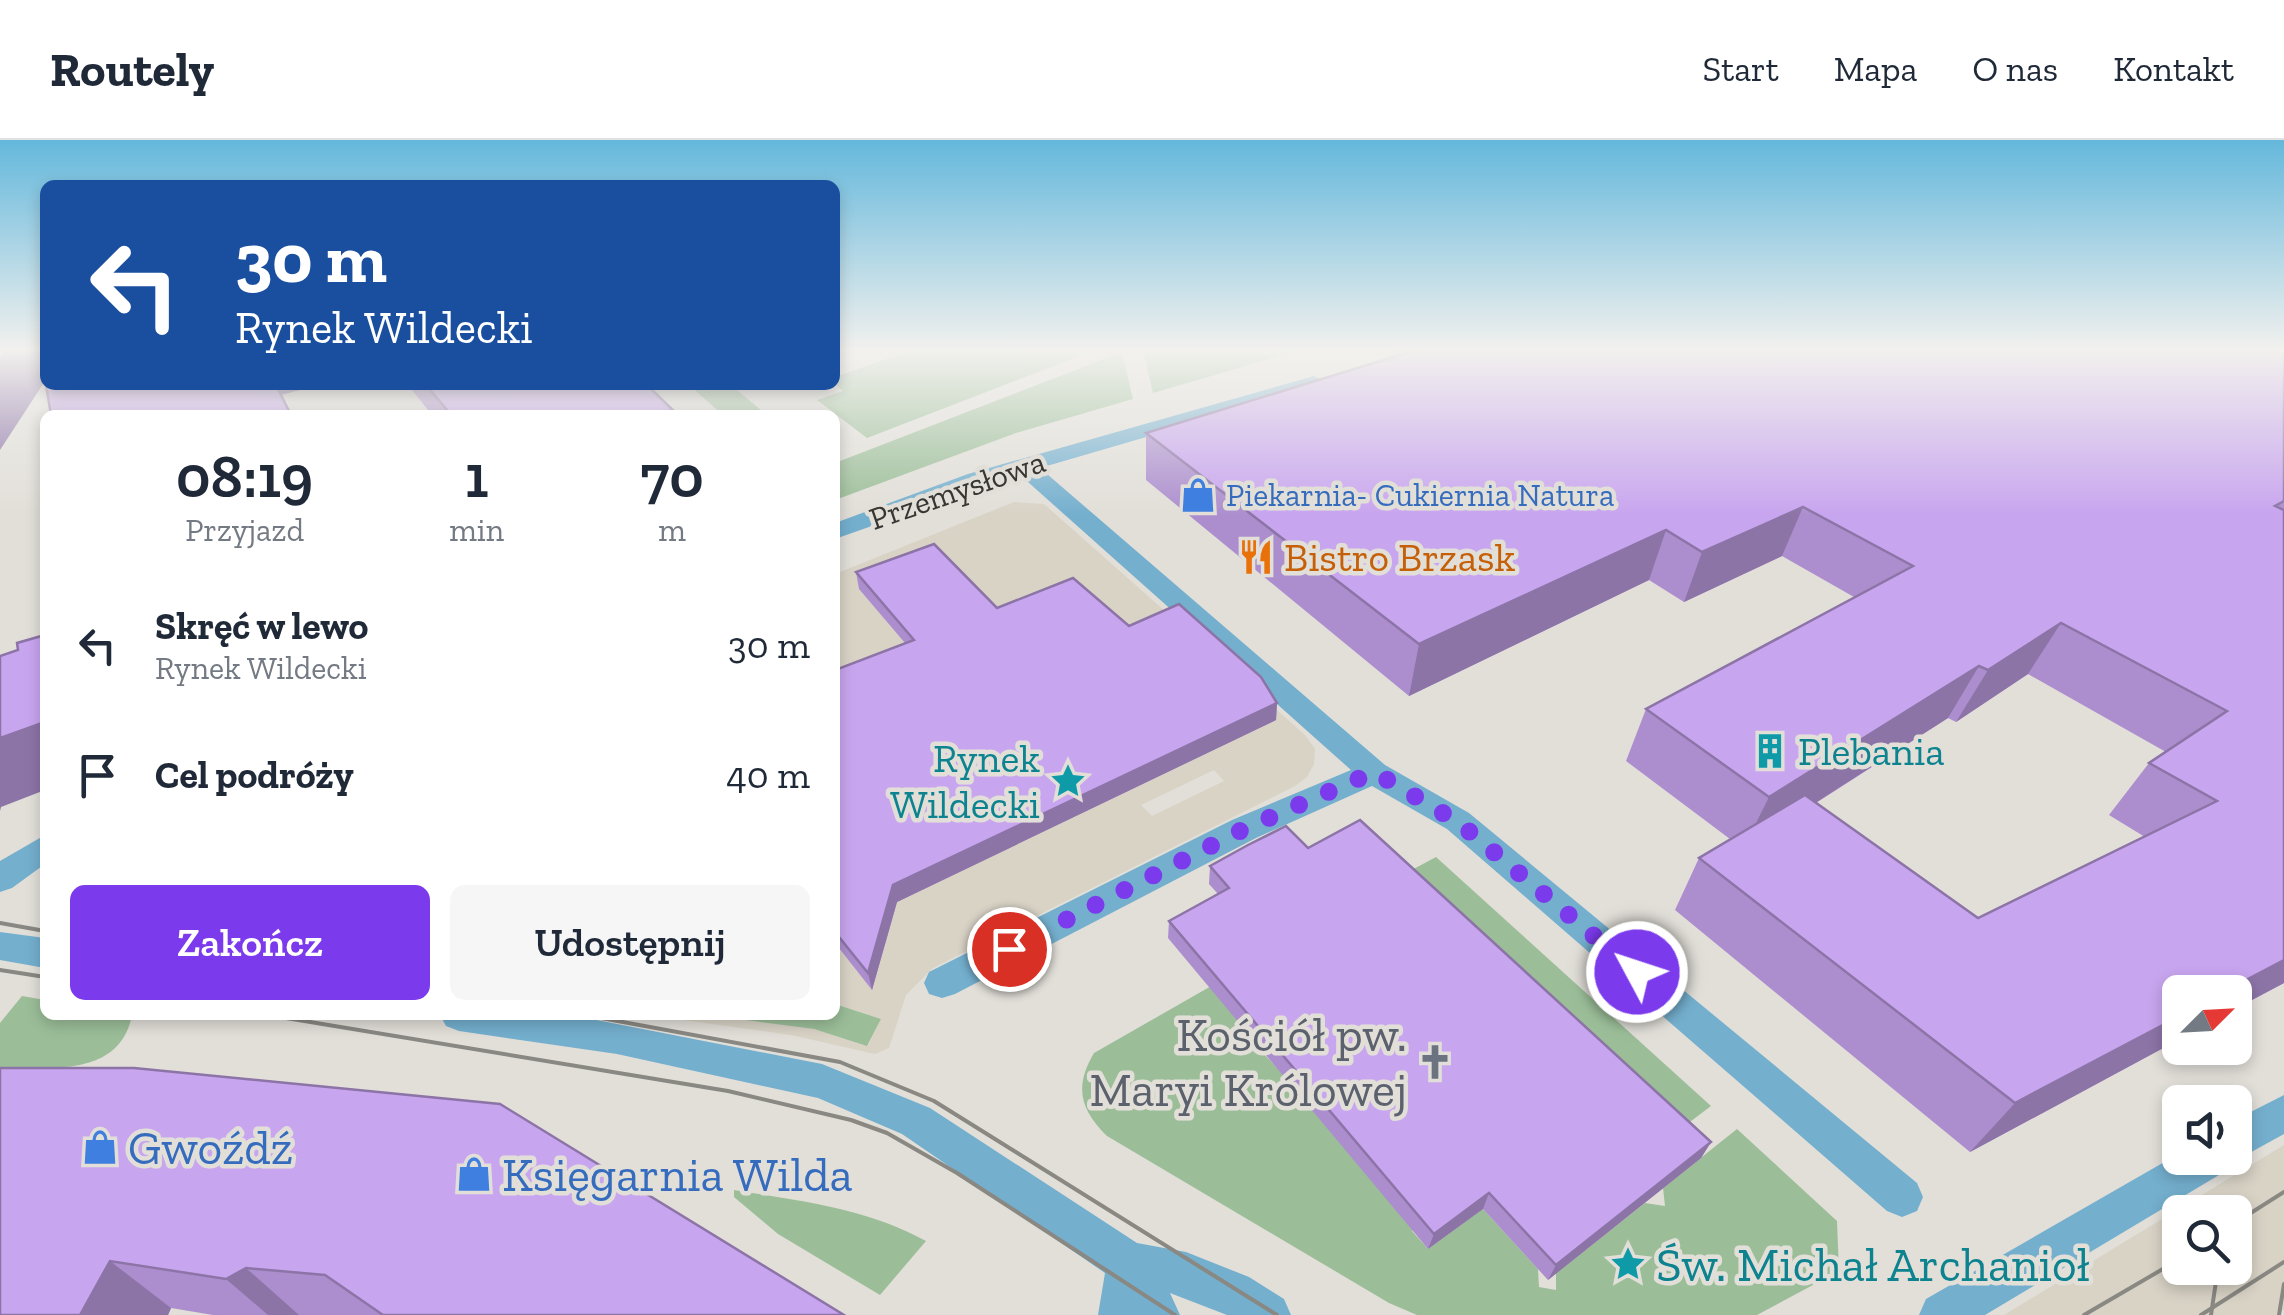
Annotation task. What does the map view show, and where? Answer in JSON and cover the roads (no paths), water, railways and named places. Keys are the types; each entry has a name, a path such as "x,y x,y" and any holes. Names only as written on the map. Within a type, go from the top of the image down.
{"street":[{"name":"Przemysłowa","path":"840,530 1024,465 1234,405"},
{"path":"1024,465 1374,772 1458,822 1902,1196"},
{"path":"942,983 1244,829 1374,772"},
{"path":"0,878 40,850"},
{"path":"0,946 40,952"},
{"path":"493,1020 617,1038 822,1081 916,1122 1128,1262 1186,1274 1233,1293 1268,1315"},
{"path":"2252,1132 2284,1113"},
{"path":"1942,1315 2180,1175"},
{"path":"1121,1315 1128,1262"},
{"path":"1128,1262 1157,1315"}],"tram line":[{"path":"0,923 40,930"},
{"path":"0,970 40,976"},
{"path":"298,1020 728,1091 851,1120 887,1133 957,1173 1175,1315"},
{"path":"612,1020 840,1062 934,1101 1277,1315"},
{"path":"2252,1212 2284,1192"},
{"path":"2212,1308 2284,1262"},
{"path":"2084,1315 2162,1270"},
{"path":"2279,1315 2284,1284"},
{"path":"2212,1308 2215,1285"},
{"path":"2201,1315 2212,1308"},
{"path":"2211,1315 2212,1308"}],"place":[{"name":"Piekarnia- Cukiernia Natura","path":"1198,495"},
{"name":"Bistro Brzask","path":"1256,557"},
{"name":"Plebania","path":"1770,751"},
{"name":"Rynek Wildecki","path":"1068,781"},
{"name":"Kościół pw. Maryi Królowej","path":"1435,1062"},
{"name":"Gwoźdź","path":"100,1147"},
{"name":"Księgarnia Wilda","path":"474,1174"},
{"name":"Św. Michał Archanioł","path":"1628,1264"}]}
